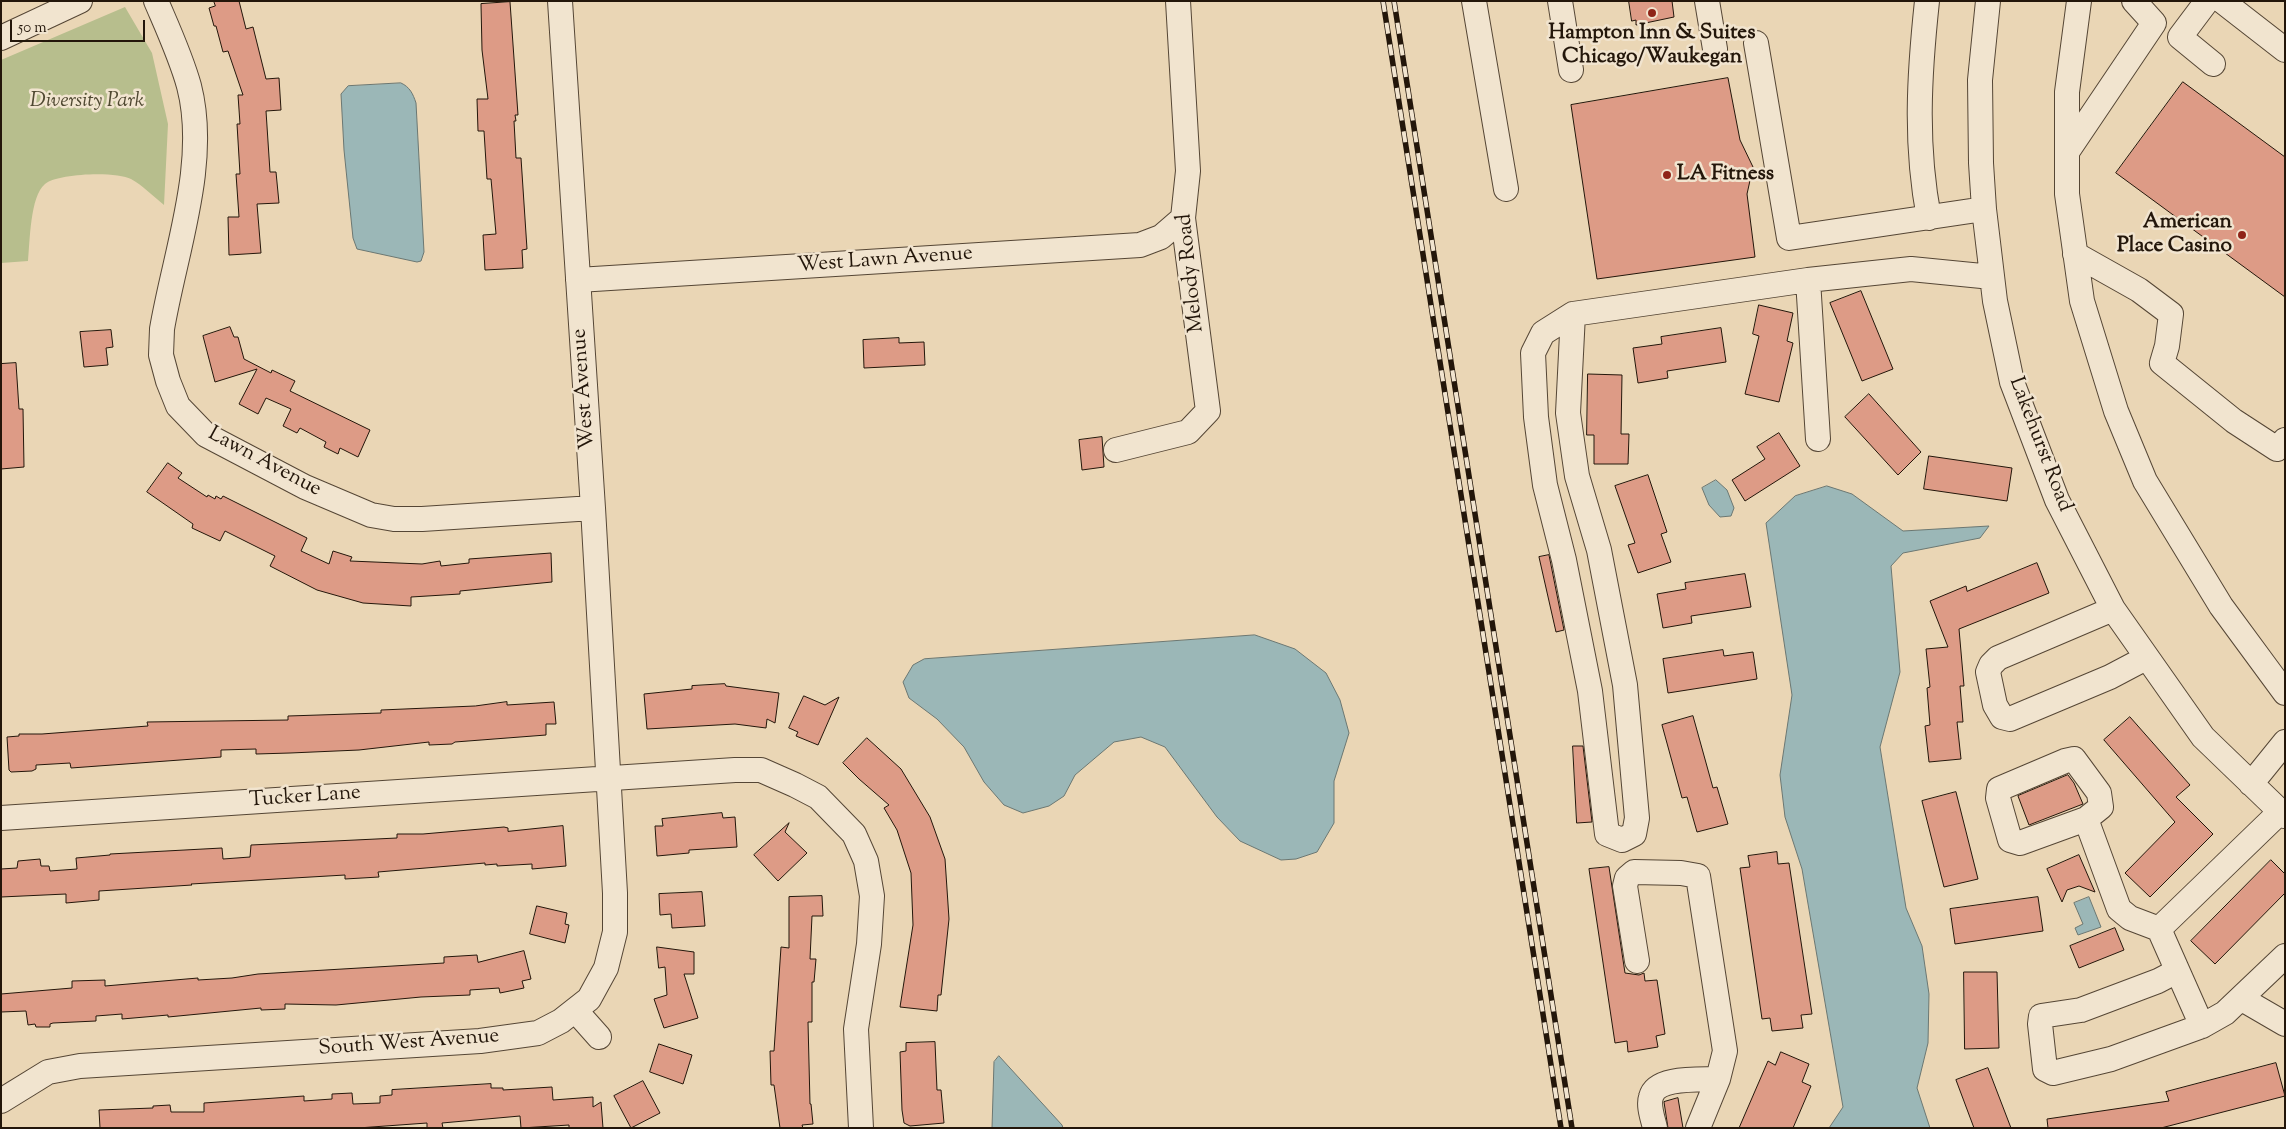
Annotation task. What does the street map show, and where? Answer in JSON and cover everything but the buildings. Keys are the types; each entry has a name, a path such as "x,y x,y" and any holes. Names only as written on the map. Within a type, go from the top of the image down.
{"street":[{"path":"1,38 80,1"},
{"name":"Lawn Avenue","path":"156,1 180,58 189,87 193,112 194,176 162,329 161,355 168,381 178,406 206,435 305,487 371,515 422,519 593,508"},
{"name":"West Avenue","path":"560,1 609,778"},
{"name":"Melody Road","path":"1116,450 1188,432 1208,411 1184,218 1188,170 1178,1"},
{"path":"1474,1 1506,189"},
{"path":"1560,1 1571,70"},
{"path":"1708,1 1715,49"},
{"path":"1927,1 1919,79 1922,179 1929,218"},
{"name":"Lakehurst Road","path":"1988,1 1980,80 1981,163 1992,278 2012,382 2057,500 2113,609 2203,737 2282,814"},
{"path":"2079,1 2067,92 2067,194 2082,301 2116,411 2135,462 2191,559 2221,606 2285,693"},
{"path":"2067,152 2154,23 2134,1"},
{"path":"2207,1 2180,37 2213,64"},
{"path":"2222,1 2285,50"},
{"path":"1756,43 1789,238 1984,210"},
{"name":"West Lawn Avenue","path":"578,280 1140,245 1161,237 1184,218"},
{"path":"2075,254 2139,290 2171,314 2167,346 2162,363 2234,421 2277,449 2285,440"},
{"path":"1573,314 1568,412 1577,476 1599,550 1625,685 1637,818 1634,834 1622,840 1607,834 1590,691 1564,560 1545,485 1536,417 1533,353 1543,332 1573,314 1808,280 1911,269 1992,278"},
{"path":"1808,280 1818,439"},
{"path":"2113,609 1994,661 1988,672 1995,705 2002,717 2010,719 2110,677 2146,658"},
{"path":"2251,784 2285,742"},
{"name":"Tucker Lane","path":"1,818 735,770 760,770 795,784 818,797 854,834 866,861 872,896 869,944 856,1029 861,1128"},
{"name":"South West Avenue","path":"3,1098 48,1072 80,1066 480,1041 538,1033 562,1021 589,999 606,968 615,932 615,893 609,778"},
{"path":"2159,929 2282,814"},
{"path":"2086,819 2120,909 2130,918 2159,929 2202,1026"},
{"path":"1637,961 1625,886 1627,878 1634,872 1680,873 1698,876 1725,1052 1718,1079 1698,1128"},
{"path":"2177,971 2082,1010 2041,1016 2044,1069 2053,1073 2111,1059 2202,1026 2225,1013 2283,962"},
{"path":"2242,999 2285,1024"},
{"path":"575,1010 598,1037"},
{"path":"1655,1128 1650,1098 1654,1089 1664,1083 1718,1079"}],"green space":[{"name":"Diversity Park","path":"125,7 152,53 168,124 164,205 139,184 124,176 87,174 52,180 45,184 36,198 28,261 1,263 1,60"}],"water":[{"path":"401,83 411,91 416,103 424,252 421,261 417,262 357,249 353,238 344,150 341,94 348,86"},
{"path":"1716,480 1727,490 1734,508 1731,516 1720,517 1709,505 1702,488"},
{"path":"1827,486 1852,494 1903,531 1989,526 1980,538 1903,553 1891,566 1900,672 1880,747 1906,908 1922,946 1929,994 1928,1043 1917,1088 1930,1128 1829,1128 1843,1107 1802,869 1785,817 1780,775 1792,695 1766,523 1795,496"},
{"path":"1255,635 1295,649 1326,673 1340,700 1349,733 1334,781 1334,823 1317,852 1296,859 1281,860 1240,841 1217,817 1165,747 1141,737 1114,742 1075,775 1064,796 1049,806 1023,813 1004,805 984,782 964,747 937,719 909,698 903,682 913,665 924,659"},
{"path":"2089,897 2101,927 2078,935 2075,928 2083,924 2074,903"},
{"path":"999,1056 1063,1128 992,1128 994,1062"}],"railway":[{"path":"1383,1 1561,1128"},
{"path":"1394,1 1572,1128"}],"place":[{"name":"Hampton Inn & Suites Chicago/Waukegan","path":"1652,13"},
{"name":"LA Fitness","path":"1667,175"},
{"name":"American Place Casino","path":"2242,235"}]}
